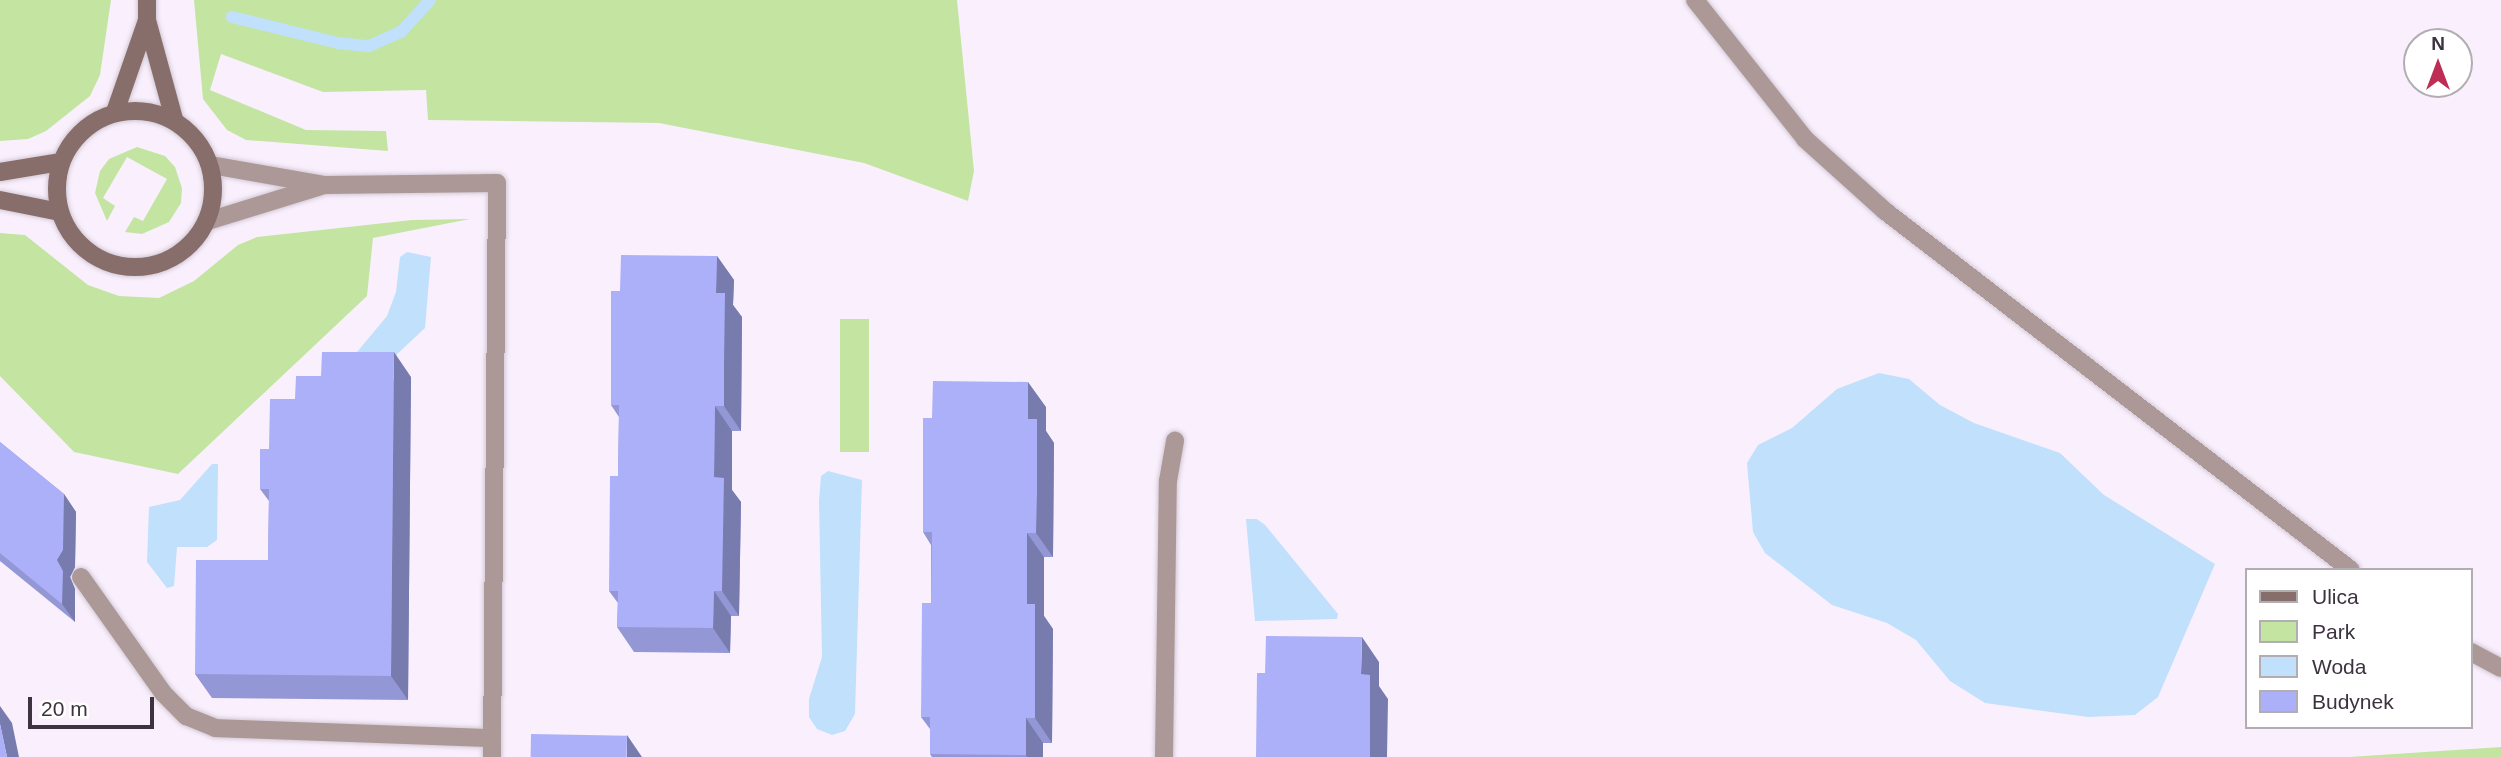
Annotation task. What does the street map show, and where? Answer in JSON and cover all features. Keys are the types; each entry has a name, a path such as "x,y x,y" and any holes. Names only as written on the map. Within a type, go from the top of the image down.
{"street":[{"path":"115,112 147,20 148,0"},
{"path":"147,20 174,119"},
{"path":"145,110 174,119 197,139 211,165 215,193 208,221 194,242 173,258 149,266 123,266 82,247 60,212 57,187 61,162 73,140 92,123 115,112 145,110"},
{"path":"0,172 61,162"},
{"path":"0,200 60,212"}],"lane":[{"path":"1695,0 1805,139 1885,211 2348,568"},
{"path":"211,165 325,185 497,183 492,757"},
{"path":"208,221 325,185"},
{"path":"1164,757 1168,481 1175,441"},
{"path":"82,577 163,693 186,716 206,724 259,733 492,738"},
{"path":"2473,653 2501,668"}],"green space":[{"path":"0,0 111,0 100,75 90,96 46,131 28,139 0,141"},
{"path":"194,0 957,0 974,171 968,201 864,163 659,123 428,120 426,90 323,92 221,54 210,90 306,130 386,131 388,151 246,140 227,130 203,99"},
{"path":"137,147 165,156 175,167 182,188 181,203 169,222 142,234 125,232 134,217 143,221 167,179 127,157 103,198 115,206 107,221 95,193 100,171 109,159"},
{"path":"470,219 373,238 367,296 178,474 74,452 0,376 0,233 25,235 88,285 119,296 159,298 194,281 238,245 257,237 412,220"},
{"path":"840,319 869,319 869,452 840,452"},
{"path":"2501,747 2501,757 2349,757"}],"water":[{"path":"407,252 431,257 425,328 394,357 357,352 387,316 396,292 400,257"},
{"path":"1879,373 1909,379 1940,405 1974,423 2060,453 2104,495 2215,564 2158,697 2135,715 2088,717 1985,703 1950,681 1916,640 1887,623 1832,605 1765,553 1753,532 1747,463 1758,445 1792,428 1837,389"},
{"path":"212,464 218,464 217,540 207,547 177,547 174,586 167,588 147,562 149,507 180,500"},
{"path":"828,471 862,480 855,714 845,731 832,735 817,729 809,717 809,699 822,657 819,501 821,476"},
{"path":"1246,519 1257,519 1265,525 1338,614 1337,619 1255,621"}],"building":[{"path":"621,255 717,256 716,293 725,293 724,406 715,406 714,477 724,478 722,591 714,591 713,628 617,627 618,591 609,591 610,476 618,476 619,405 611,405 611,291 620,291"},
{"path":"322,352 394,352 391,676 195,674 196,560 268,560 269,489 260,489 260,449 269,449 270,399 295,399 296,376 321,376"},
{"path":"933,381 1028,382 1028,419 1037,419 1037,493 1036,533 1027,533 1027,604 1035,604 1035,718 1026,718 1026,755 930,754 930,717 921,717 922,603 931,603 932,532 923,532 923,418 932,418"},
{"path":"0,442 64,494 63,550 57,560 63,571 62,604 0,553"},
{"path":"1266,636 1362,637 1361,674 1370,675 1370,757 1256,757 1257,673 1265,673"},
{"path":"0,724 7,757 0,757"},
{"path":"531,734 627,736 627,757 531,757"}],"waterway":[{"path":"232,17 338,43 369,46 401,32 430,0"}]}
